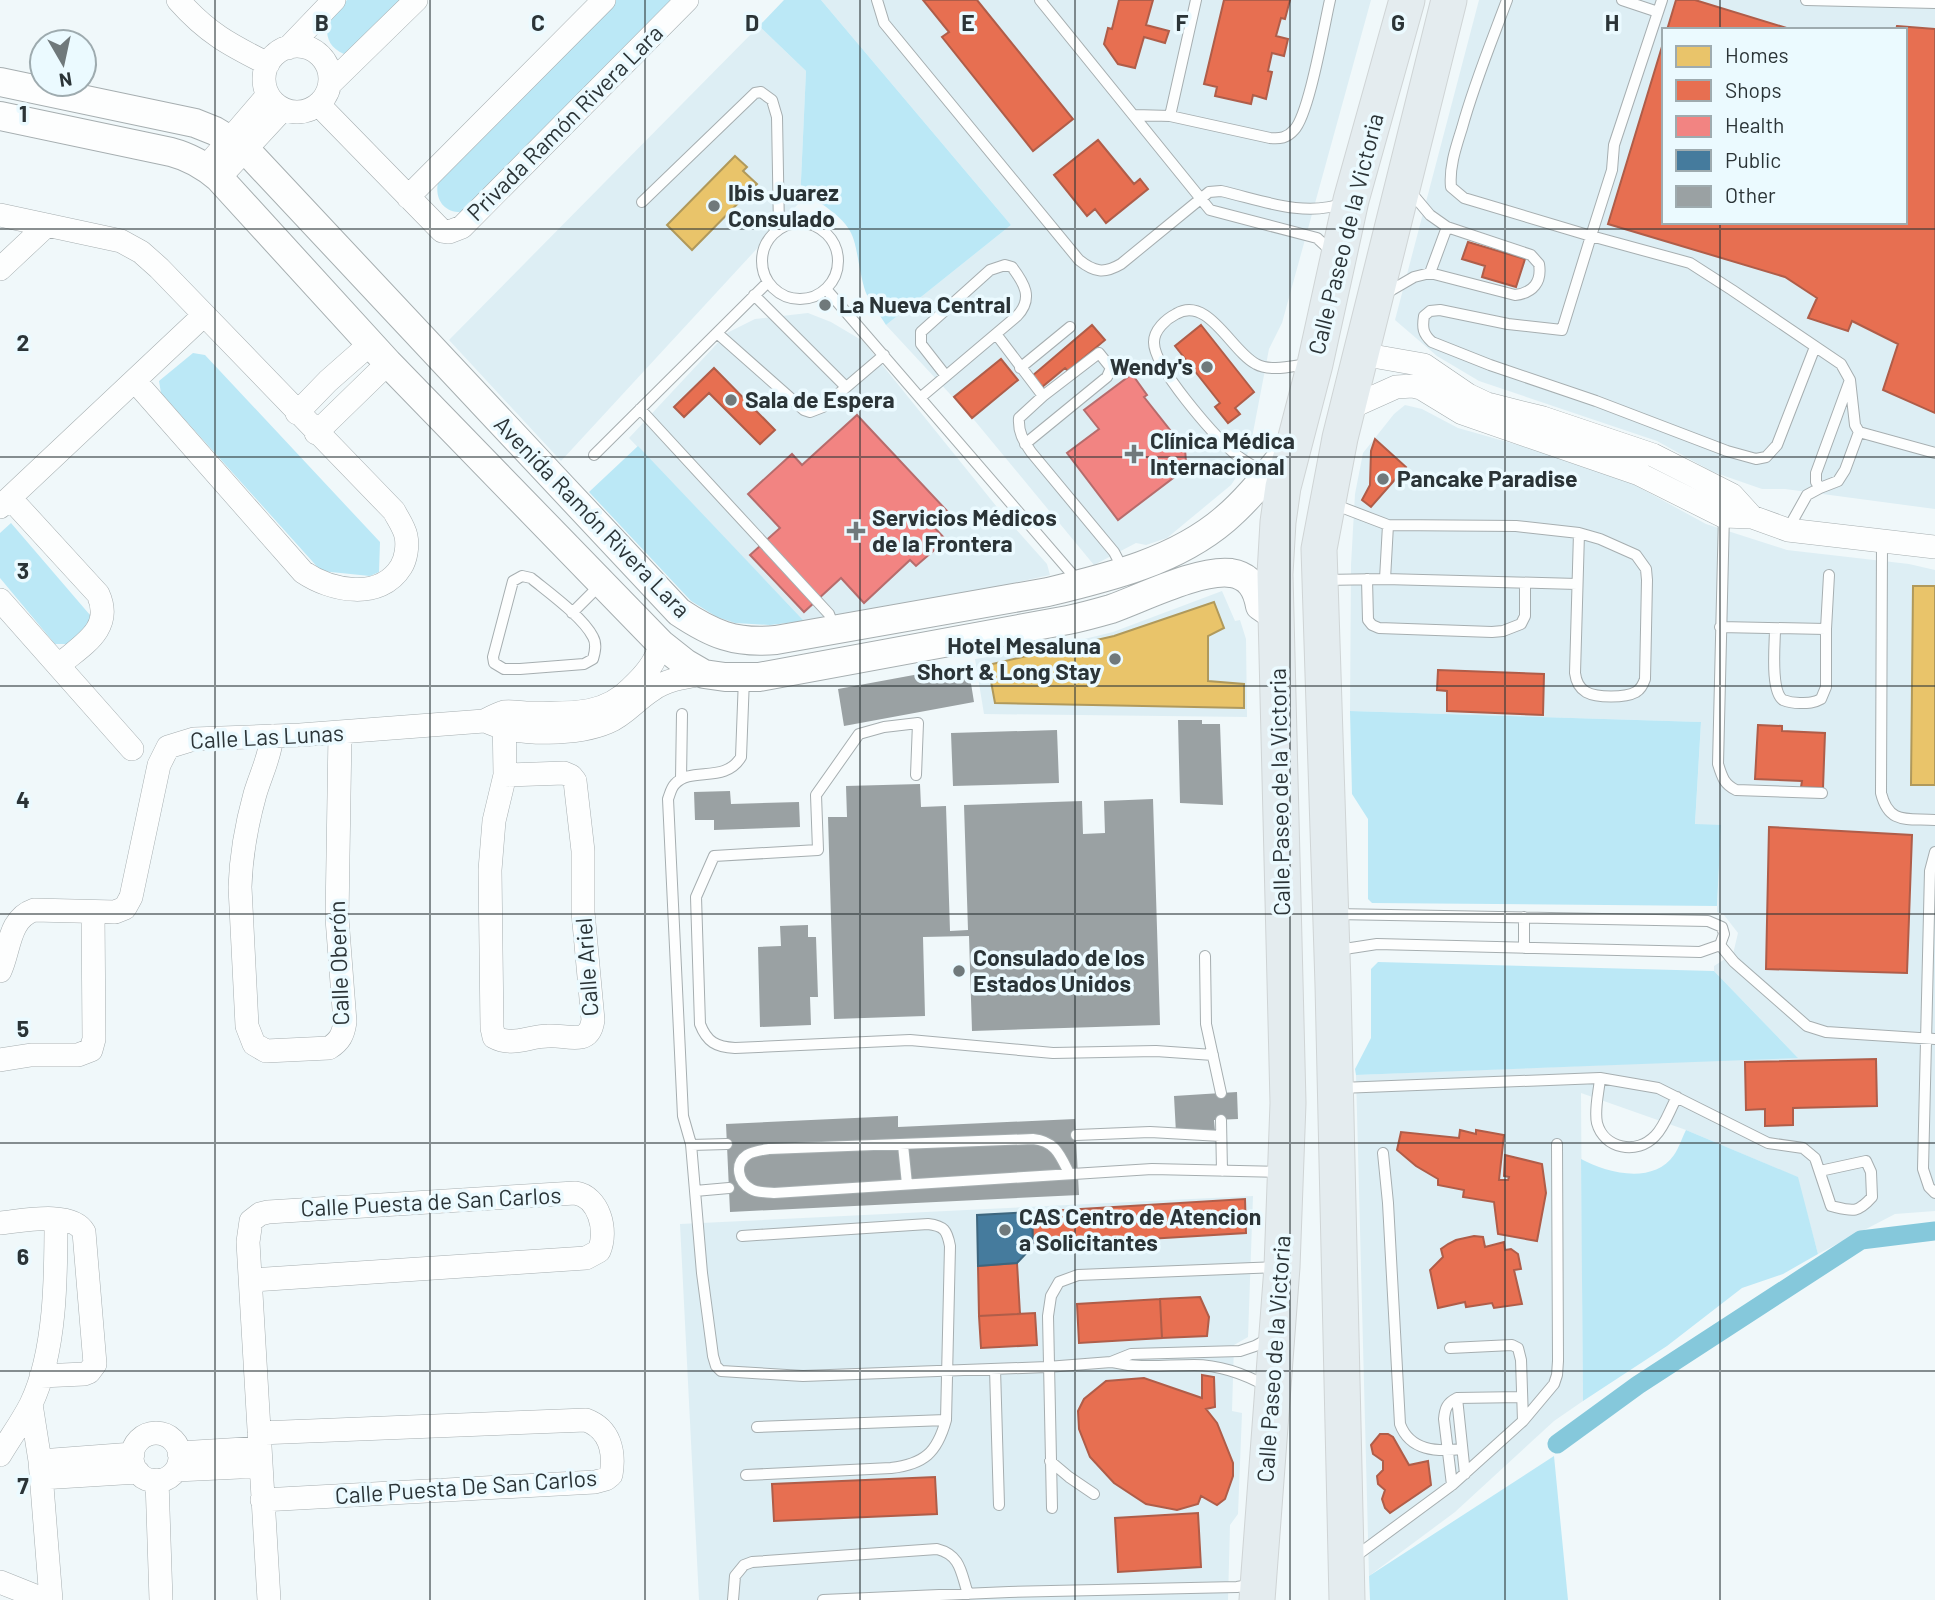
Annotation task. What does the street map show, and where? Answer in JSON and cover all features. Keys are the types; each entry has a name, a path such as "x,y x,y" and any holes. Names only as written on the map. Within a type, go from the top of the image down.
{"main road":[{"name":"Calle Paseo de la Victoria","path":"1257,1592 1278,1331 1287,1172 1288,1103 1275,481 1294,442 1315,364 1351,200 1407,0"},
{"path":"1423,98 1418,66 1419,36 1428,0"},
{"name":"Calle Paseo de la Victoria","path":"1347,1600 1331,913 1319,549 1326,502 1347,409 1449,0"}],"street":[{"path":"178,0 199,23 225,42 268,64"},
{"path":"334,0 288,48 273,57 268,64 264,80 276,102 302,112 318,105 325,98 331,83 416,0"},
{"path":"408,197 604,0"},
{"name":"Privada Ramón Rivera Lara","path":"318,105 442,231 449,232 461,227 687,0"},
{"path":"288,48 306,48 321,57 327,64 331,83"},
{"name":"Avenida Ramón Rivera Lara","path":"0,82 195,123 238,144 678,612 720,635 746,642 776,640 1081,584 1160,558 1196,540 1275,481"},
{"path":"212,172 276,102"},
{"name":"Avenida Ramón Rivera Lara","path":"0,116 190,157 212,172 379,354 601,585 661,644 704,674 744,678 786,673 1092,615 1187,580 1217,573 1244,577 1252,583 1258,591 1261,606 1276,618"},
{"path":"0,215 110,238 132,246 159,268 394,511 406,536 407,552 403,565 394,577 377,587 346,589 320,582 303,572 135,381"},
{"path":"0,269 47,225"},
{"path":"59,665 98,630 102,621 103,604 98,594 5,502 204,315"},
{"path":"297,413 328,381 379,354"},
{"path":"316,433 379,354"},
{"path":"1361,354 1424,365 1477,400 1543,418 1653,455 1728,505 1788,530 1935,547"},
{"path":"1347,409 1396,387 1421,388 1462,413 1728,505"},
{"path":"534,513 560,488"},
{"path":"1081,584 1092,615"},
{"path":"0,600 132,749"},
{"path":"744,678 746,642"},
{"name":"Calle Las Lunas","path":"0,971 13,929 25,913 34,910 115,912 125,908 159,765 168,747 194,739 340,733 576,713 611,705 621,698 649,670 661,644"},
{"name":"Calle Las Lunas","path":"498,721 562,731 594,727 617,718 660,685 704,674"},
{"name":"Calle Ariel","path":"498,721 505,775 494,821 491,870 494,1037 501,1041 514,1042 548,1035 581,1037 588,1033 593,1020 583,912 583,851 575,781 564,773 505,775"},
{"name":"Calle Oberón","path":"272,736 271,753 255,793 240,870 247,1026 254,1044 267,1051 329,1048 338,1042 344,1033 337,918 340,733"},
{"path":"0,1060 31,1055 78,1055 90,1050 94,1038 93,912"},
{"name":"Calle Puesta de San Carlos","path":"575,1193 587,1196 596,1205 603,1238 598,1251 586,1258 252,1280 249,1226 255,1217 268,1212 575,1193"},
{"path":"0,1455 31,1404 41,1376 54,1297 57,1219"},
{"path":"0,1223 57,1219 75,1223 84,1232 95,1364 84,1374 41,1376"},
{"path":"252,1280 269,1600"},
{"path":"31,1404 40,1469 51,1600"},
{"name":"Calle Puesta De San Carlos","path":"40,1469 157,1466 260,1449 586,1420 597,1424 610,1443 611,1475 595,1482 262,1500"},
{"path":"157,1466 161,1600"},
{"path":"0,1583 45,1600"}],"lane":[{"path":"877,0 884,23 1079,260 1091,269 1101,272 1121,264 1209,192 1221,191 1304,210 1329,208 1351,200"},
{"path":"1040,0 1210,210 1317,238 1338,257"},
{"path":"1170,116 1196,0"},
{"path":"1135,115 1170,116 1282,139 1290,134 1303,117 1330,0"},
{"path":"1507,0 1456,146 1450,176 1451,187 1464,198 1690,263 1840,364 1850,380 1855,425 1859,432 1935,453"},
{"path":"1622,0 1658,12"},
{"path":"1662,0 1618,133 1612,170 1562,330 1508,324 1440,310 1430,311 1424,316 1425,335 1432,342 1490,365 1596,401 1727,451 1756,459 1766,457 1777,445 1815,347"},
{"path":"1806,0 1934,2"},
{"path":"642,202 755,93 761,92 772,100 777,117 779,229"},
{"path":"1374,299 1414,277 1430,273 1515,295 1528,292 1538,283 1539,264 1531,255 1447,227 1430,215 1403,183"},
{"path":"794,223 810,224 824,232 834,244 838,260 835,276 826,289 815,296 789,298 777,292 768,282 762,268 762,253 768,239 779,229 794,223"},
{"path":"1430,273 1447,227"},
{"path":"920,398 996,334 1022,311 1027,296 1026,285 1012,267 1005,265 990,270 921,332 921,344 946,376"},
{"path":"594,455 768,282"},
{"path":"826,289 1081,584"},
{"path":"754,295 846,387"},
{"path":"1275,481 1235,454 1203,421 1159,362 1153,340 1157,330 1175,314 1184,310 1198,311 1208,316 1245,356 1256,364 1280,367 1315,364"},
{"path":"1020,368 1070,327"},
{"path":"717,332 804,410 818,411 884,355"},
{"path":"996,334 1043,396"},
{"path":"1025,444 1107,377 1110,373 1109,364 1098,353 1019,418 1018,428 1025,444 1114,552 1124,571"},
{"path":"1820,488 1816,473 1850,380"},
{"path":"640,409 829,614 835,629"},
{"path":"1788,530 1807,495 1838,481 1846,470 1859,432"},
{"path":"1326,502 1388,525 1516,527 1579,533 1636,555 1646,569 1645,679 1637,691 1622,695 1597,695 1587,692 1577,682 1575,673 1579,533"},
{"path":"1728,505 1720,627 1718,764 1722,778 1736,790 1822,793"},
{"path":"1385,579 1388,525"},
{"path":"1882,542 1879,783 1889,813 1895,817 1935,820"},
{"path":"1775,629 1776,687 1783,700 1814,703 1821,699 1825,694 1829,575"},
{"path":"522,576 530,578 572,613 593,637 596,649 593,659 584,664 520,670 504,669 494,663 493,657 513,581 522,576"},
{"path":"1367,579 1368,620 1372,625 1380,628 1492,632 1521,624 1525,616 1525,583"},
{"path":"1320,580 1577,584"},
{"path":"572,613 601,585"},
{"path":"1720,627 1826,629"},
{"path":"744,678 741,757 736,766 725,772 681,779 673,785 668,799 683,1116 691,1145 702,1273 716,1366 721,1371 803,1376 1111,1362 1134,1367 1240,1351 1264,1342 1278,1331"},
{"path":"681,779 682,714"},
{"path":"916,775 918,723 884,727 859,734 816,795 818,850 714,856 696,897 700,1024 713,1044 735,1048 910,1040 1054,1053 1156,1051 1213,1055"},
{"path":"1935,852 1931,863 1930,1039 1923,1169 1929,1187 1935,1193"},
{"path":"1331,913 1355,916 1709,920 1722,927 1724,934 1720,945"},
{"path":"1524,917 1524,948"},
{"path":"1332,951 1377,944 1700,952 1720,945"},
{"path":"1720,945 1734,962 1807,1026 1826,1032 1930,1039"},
{"path":"1205,956 1206,1024 1221,1093"},
{"path":"1600,1078 1596,1120 1604,1136 1618,1146 1637,1147 1653,1139 1677,1097"},
{"path":"1335,1088 1600,1078 1658,1088 1768,1143 1802,1148 1815,1158 1832,1206 1852,1211 1861,1208 1872,1196 1871,1172 1866,1161 1820,1171"},
{"path":"1221,1120 1222,1171"},
{"path":"1076,1135 1150,1132 1221,1136"},
{"path":"1069,1173 1054,1146 1039,1139 757,1151 749,1153 740,1162 739,1175 747,1187 762,1192 1152,1169 1287,1172"},
{"path":"691,1145 727,1144"},
{"path":"1346,1554 1360,1553 1452,1485 1523,1421 1558,1376 1557,1144"},
{"path":"903,1145 907,1184"},
{"path":"1383,1153 1400,1424 1408,1439 1416,1446 1447,1451 1462,1449"},
{"path":"695,1191 729,1188"},
{"path":"742,1236 928,1224 943,1227 950,1246 946,1420 941,1440 929,1454 913,1465 891,1468 746,1475"},
{"path":"1052,1507 1047,1367 1048,1316 1054,1288 1065,1278 1078,1275 1282,1266"},
{"path":"1450,1348 1512,1345 1518,1348 1521,1360 1523,1421"},
{"path":"1196,1359 1242,1374 1273,1390"},
{"path":"995,1369 999,1505"},
{"path":"1452,1485 1445,1410 1451,1401 1457,1398 1522,1397"},
{"path":"1457,1398 1465,1474"},
{"path":"757,1427 946,1420"},
{"path":"1050,1461 1094,1494"},
{"path":"733,1600 735,1576 744,1565 752,1562 937,1549 951,1553 956,1558 968,1594"},
{"path":"823,1600 1237,1587 1257,1592"}],"shaded area":[{"path":"347,0 402,0 352,51 344,54 330,41 327,22"},
{"path":"613,0 676,0 464,212 445,207 437,192 439,179"},
{"path":"784,0 821,0 1011,225 886,325 866,292 848,227 813,198 800,202 806,71 759,26"},
{"path":"821,0 1371,0 1282,323 1269,349 1251,443 1243,467 1231,485 1167,538 1146,545 1136,543 1094,565 975,421 886,325 1011,225"},
{"path":"1479,0 1935,0 1935,509 1785,489 1762,489 1713,472 1657,441 1479,381 1437,356 1395,320"},
{"path":"759,26 806,71 800,202 561,461 449,340"},
{"path":"808,313 831,322 863,341 1005,517 1047,564 1050,575 973,592 804,621 629,438 727,333 755,319"},
{"path":"193,353 205,355 380,542 379,572 370,576 321,571 161,393 159,381"},
{"path":"1405,405 1422,409 1458,428 1609,471 1706,524 1787,550 1909,564 1935,570 1935,1211 1895,1214 1818,1254 1797,1177 1686,1130 1581,1093 1583,1401 1554,1421 1455,1512 1369,1576 1356,1075 1797,1057 1714,971 1714,966 1733,954 1738,933 1724,915 1717,912 1721,825 1695,825 1701,722 1350,711 1351,565 1355,494 1363,453 1394,414"},
{"path":"638,446 804,621 770,625 735,623 717,617 691,601 589,492"},
{"path":"11,523 90,615 89,626 68,644 55,644 0,578 0,533"},
{"path":"1222,591 1235,621 1240,620 1246,639 1247,717 984,714 975,659 1060,645 1113,632"},
{"path":"1350,711 1701,722 1695,824 1721,825 1717,906 1372,903 1368,899 1368,819 1352,794"},
{"path":"1378,962 1714,971 1798,1058 1356,1075 1355,1069 1371,1038 1371,969"},
{"path":"1686,1130 1798,1177 1818,1254 1783,1274 1742,1288 1667,1346 1583,1401 1581,1159 1629,1174 1654,1170 1674,1155"},
{"path":"1253,1196 1248,1337 1234,1345 1232,1411 1242,1413 1238,1514 1230,1525 1228,1600 699,1600 680,1224"},
{"path":"1554,1456 1568,1600 1370,1600 1369,1576"}],"building: Homes":[{"path":"735,156 747,167 743,171 757,184 692,250 667,225"},
{"path":"1913,586 1935,586 1935,785 1911,785"},
{"path":"1214,602 1224,628 1208,636 1208,681 1244,684 1244,708 995,703 988,665 1114,636"}],"building: Shops":[{"path":"923,0 977,0 1073,119 1033,151 942,37 949,32"},
{"path":"1119,0 1153,0 1146,25 1169,31 1165,43 1144,37 1135,68 1118,64 1104,44 1108,28 1112,29"},
{"path":"1224,0 1290,0 1285,19 1281,18 1276,36 1288,39 1284,56 1272,53 1268,71 1272,72 1266,99 1253,95 1251,104 1215,96 1217,87 1204,84"},
{"path":"1676,0 1695,0 1786,28 1668,28"},
{"path":"1897,26 1935,29 1935,413 1883,390 1898,344 1852,321 1848,331 1808,318 1817,298 1785,277 1608,224 1662,47 1662,224 1907,224 1907,28"},
{"path":"1098,140 1134,184 1140,179 1148,189 1106,223 1095,209 1087,216 1054,175"},
{"path":"1468,242 1525,259 1516,287 1482,277 1485,266 1462,259"},
{"path":"1092,325 1105,340 1068,371 1065,368 1042,387 1032,376"},
{"path":"1201,325 1254,392 1235,408 1240,414 1228,423 1215,407 1220,403 1175,346"},
{"path":"1001,359 1018,380 972,418 954,397"},
{"name":"Sala de Espera","path":"714,368 775,430 760,444 709,393 684,417 674,407"},
{"name":"Pancake Paradise","path":"1375,439 1406,467 1371,507 1362,500 1370,485 1371,451"},
{"path":"1438,670 1544,674 1543,715 1447,711 1447,691 1437,690"},
{"path":"1758,725 1782,726 1782,731 1825,733 1823,788 1801,787 1802,781 1755,779"},
{"path":"1769,827 1912,835 1907,973 1766,969"},
{"path":"1876,1059 1877,1106 1793,1108 1793,1125 1765,1126 1765,1109 1746,1110 1745,1062"},
{"path":"1460,1130 1476,1134 1476,1130 1504,1135 1499,1180 1508,1180 1509,1177 1504,1176 1505,1155 1542,1164 1546,1193 1537,1241 1498,1234 1494,1202 1463,1197 1464,1190 1438,1185 1438,1179 1397,1150 1401,1132 1459,1138"},
{"path":"1245,1199 1246,1233 1033,1246 1032,1212"},
{"path":"1483,1237 1485,1247 1504,1242 1505,1250 1511,1249 1518,1254 1521,1269 1514,1270 1522,1304 1494,1308 1492,1303 1466,1307 1465,1302 1438,1308 1430,1270 1443,1257 1441,1249 1456,1240"},
{"path":"1017,1263 1020,1314 979,1316 978,1266"},
{"path":"1200,1297 1209,1317 1207,1336 1162,1338 1160,1299"},
{"path":"1160,1299 1162,1338 1079,1343 1077,1304"},
{"path":"1035,1313 1037,1345 981,1348 979,1316"},
{"path":"1202,1375 1214,1377 1215,1407 1206,1409 1217,1423 1233,1463 1233,1476 1225,1499 1217,1505 1201,1496 1198,1504 1177,1510 1146,1504 1114,1483 1090,1457 1079,1429 1078,1411 1084,1399 1106,1381 1144,1378 1202,1398"},
{"path":"1380,1434 1393,1437 1409,1465 1428,1461 1431,1485 1390,1513 1382,1499 1385,1490 1378,1484 1377,1476 1383,1470 1383,1461 1373,1454 1371,1445"},
{"path":"935,1477 937,1514 774,1521 772,1484"},
{"path":"1198,1513 1201,1567 1118,1572 1115,1518"}],"building: Health":[{"path":"1132,374 1147,395 1144,397 1185,449 1186,462 1181,472 1118,520 1067,453 1099,429 1084,410"},
{"path":"857,415 948,512 933,526 946,540 916,566 910,560 864,603 841,578 804,612 750,555 780,528 748,494 792,454 802,465"}],"building: Public":[{"name":"CAS Centro de Atencion a Solicitantes","path":"1032,1212 1033,1246 1017,1263 978,1266 977,1215"}],"building: Other":[{"path":"968,665 974,702 844,726 838,689"},
{"path":"1178,720 1202,720 1202,724 1220,724 1223,805 1180,803"},
{"path":"1057,730 1059,783 953,786 951,733"},
{"path":"920,784 921,807 946,806 950,931 968,930 964,805 1082,801 1083,834 1105,833 1104,801 1153,799 1160,1025 972,1031 969,936 923,937 925,1016 834,1019 828,817 847,817 846,786"},
{"path":"730,791 731,804 799,802 800,827 714,830 714,820 695,820 694,792"},
{"path":"808,925 808,937 816,937 818,997 810,997 811,1025 760,1027 758,947 781,946 780,926"},
{"path":"1237,1092 1238,1119 1214,1120 1215,1131 1176,1133 1174,1096"},
{"path":"898,1116 898,1127 1075,1119 1079,1195 730,1212 726,1124"}],"waterway":[{"path":"1557,1444 1638,1385 1861,1240 1935,1231"}],"place":[{"name":"Ibis Juarez Consulado","path":"714,206"},
{"name":"La Nueva Central","path":"825,305"},
{"name":"Wendy's","path":"1207,367"},
{"name":"Sala de Espera","path":"731,400"},
{"name":"Clínica Médica Internacional","path":"1134,454"},
{"name":"Pancake Paradise","path":"1383,479"},
{"name":"Servicios Médicos de la Frontera","path":"856,531"},
{"name":"Hotel Mesaluna Short & Long Stay","path":"1115,659"},
{"name":"Consulado de los Estados Unidos","path":"959,971"},
{"name":"CAS Centro de Atencion a Solicitantes","path":"1005,1230"}]}
